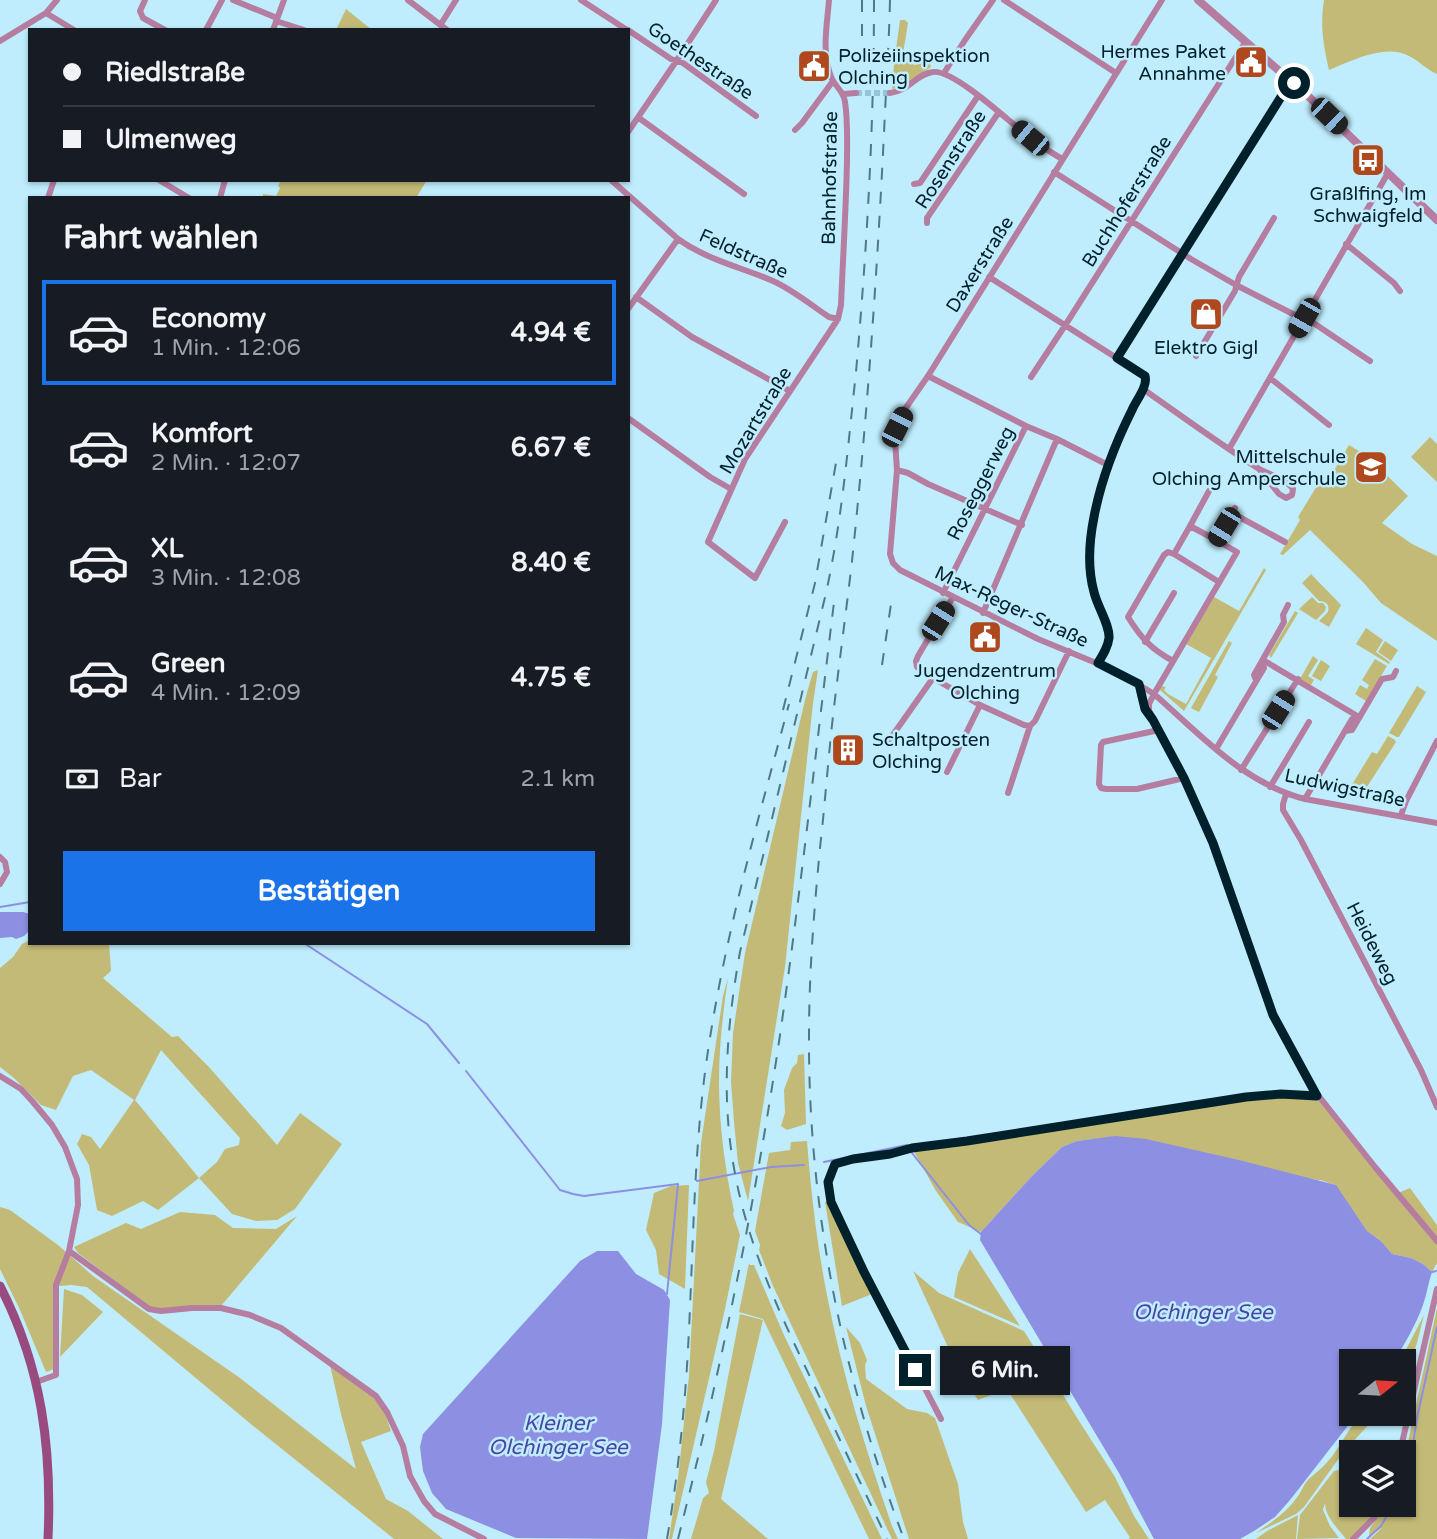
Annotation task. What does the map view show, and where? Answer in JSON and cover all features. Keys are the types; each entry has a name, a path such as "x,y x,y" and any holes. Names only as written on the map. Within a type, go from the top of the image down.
{"main road":[{"path":"1,1289 22,1336 41,1404 50,1485 48,1539"}],"street":[{"path":"0,41 46,13 57,0"},
{"path":"145,0 140,10 143,18 161,28"},
{"path":"207,28 222,0"},
{"path":"233,0 299,28"},
{"path":"274,28 284,0"},
{"path":"408,0 445,28"},
{"path":"441,24 456,0"},
{"name":"Goethestraße","path":"581,0 625,28"},
{"path":"630,129 716,0"},
{"name":"Bahnhofstraße","path":"829,0 826,57 832,80 845,100 847,131 847,183 838,319"},
{"path":"944,73 993,0"},
{"path":"1004,0 1116,73"},
{"name":"Daxerstraße","path":"894,566 890,554 897,470 895,440 897,427 905,410 1162,0"},
{"path":"1198,0 1291,81 1437,220"},
{"path":"46,13 71,28"},
{"name":"Goethestraße","path":"630,31 671,59 677,60 756,116"},
{"name":"Buchhoferstraße","path":"1031,377 1245,41"},
{"path":"890,93 903,90 929,72 944,73 1062,159"},
{"path":"795,130 832,80"},
{"path":"1117,358 1291,81"},
{"path":"843,94 856,93"},
{"path":"914,184 920,183 978,96"},
{"name":"Rosenstraße","path":"927,223 927,218 999,112"},
{"path":"639,118 744,194"},
{"path":"1054,172 1182,254 1236,285 1304,318 1370,361"},
{"path":"1229,449 1388,173"},
{"path":"162,182 185,196"},
{"name":"Feldstraße","path":"613,182 629,196"},
{"name":"Feldstraße","path":"630,197 678,239 709,257 777,283 829,317 838,319"},
{"path":"1196,356 1274,218"},
{"path":"630,306 678,239"},
{"path":"1346,244 1400,291"},
{"path":"989,277 1145,376 1145,385 1108,465 1097,503 1089,551 1094,592 1109,637 1098,663"},
{"path":"636,297 692,337 790,391"},
{"name":"Mozartstraße","path":"785,522 755,578 708,542 744,459 838,319"},
{"path":"928,376 1108,465"},
{"path":"1270,378 1329,425"},
{"path":"1145,385 1229,449 1259,469 1289,483 1293,489 1292,495 1286,498 1279,494 1259,469"},
{"path":"630,419 704,473 731,489"},
{"name":"Roseggerweg","path":"943,593 1026,426"},
{"path":"984,613 1057,439"},
{"path":"897,470 908,472 928,484 1022,525"},
{"path":"1174,554 1209,491"},
{"path":"1216,540 1234,510 1285,542"},
{"path":"1153,720 1149,704 1154,694 1237,552 1190,526"},
{"path":"1173,661 1145,642 1128,617 1164,555 1168,552 1174,554 1219,582"},
{"name":"Max-Reger-Straße","path":"894,566 1038,639 1098,663 1154,694"},
{"path":"1145,642 1174,593"},
{"path":"953,597 916,661 917,667 980,705 1030,726"},
{"path":"1216,749 1256,680 1254,675 1284,622 1283,615 1288,604"},
{"path":"1008,793 1030,726 1069,651"},
{"path":"1263,661 1298,679 1358,718"},
{"path":"1305,799 1352,719 1358,718 1382,680 1393,677 1396,671"},
{"path":"890,739 933,678"},
{"path":"1241,770 1298,679"},
{"path":"1139,684 1145,709 1184,778 1213,843 1273,1015 1317,1096 1437,1241"},
{"name":"Ludwigstraße","path":"1154,694 1241,770 1270,787 1305,799 1436,820"},
{"path":"947,772 980,705"},
{"path":"1270,787 1309,722"},
{"path":"1159,730 1103,742 1099,784 1101,788 1137,789 1184,778"},
{"path":"1401,815 1437,741"},
{"name":"Heideweg","path":"1286,794 1283,810 1421,1070 1437,1107"},
{"path":"0,857 5,862 7,872 0,884"},
{"path":"0,1076 33,1101 52,1125 65,1147 77,1179 78,1205 69,1251 55,1285 56,1375 36,1382"},
{"path":"941,1419 864,1272 831,1202 828,1182 835,1164 912,1148 1246,1097 1281,1094 1317,1096"},
{"path":"69,1251 149,1310 221,1308 250,1315 281,1328 376,1396 387,1412 402,1446 410,1476 424,1501 435,1514 484,1539"},
{"path":"1403,1440 1437,1289"},
{"path":"1353,1539 1375,1517"}],"shaded area":[{"path":"1324,0 1437,0 1437,74 1409,56 1390,51 1358,58 1329,70 1323,35"},
{"path":"346,9 370,28 337,28"},
{"path":"900,20 908,23 902,60 914,65 919,63 919,59 929,60 931,67 901,87 892,89 894,64"},
{"path":"280,182 426,182 417,196 276,196 280,188"},
{"path":"1430,437 1437,444 1437,482 1411,457"},
{"path":"1349,445 1367,456 1408,496 1382,523 1412,544 1437,556 1437,641 1381,603 1310,530 1283,555 1280,554 1323,476 1329,479"},
{"path":"1264,568 1266,570 1184,711 1160,690 1161,686 1166,687 1164,690 1168,694 1186,704 1211,658 1186,644 1214,597 1239,611"},
{"path":"1311,574 1341,605 1329,627 1319,621 1328,612 1328,605 1319,601 1302,583"},
{"path":"1312,597 1326,607 1316,620 1299,609"},
{"path":"1295,611 1298,613 1271,658 1269,655"},
{"path":"1366,628 1383,640 1376,652 1390,662 1389,664 1356,644"},
{"path":"1229,641 1232,643 1215,675 1218,677 1199,712 1191,708"},
{"path":"1385,641 1398,650 1391,661 1378,652"},
{"path":"1313,656 1318,660 1308,676 1314,680 1311,685 1300,679"},
{"path":"1375,659 1387,666 1366,701 1355,694 1360,685 1367,689 1369,685 1362,680"},
{"path":"1321,660 1330,666 1321,681 1312,676"},
{"path":"818,670 785,967 748,1201 738,1163 734,1122 731,1082 733,1033 745,953 806,696 813,672"},
{"path":"1417,686 1426,692 1397,737 1389,733"},
{"path":"1388,736 1396,742 1361,796 1345,796 1372,752 1377,754"},
{"path":"28,941 28,945 109,945 111,971 103,978 172,1037 178,1036 209,1067 277,1145 300,1113 342,1144 295,1209 277,1220 256,1221 232,1214 199,1178 158,1210 143,1201 112,1216 97,1210 89,1165 77,1144 82,1134 91,1137 100,1149 134,1100 91,1070 73,1076 56,1110 41,1105 0,1067 0,968 13,957 22,944","holes":["161,1050 240,1138 239,1145 225,1149 217,1162 199,1178 135,1100"]},
{"path":"728,978 719,1068 719,1097 725,1163 733,1214 740,1235 672,1539 669,1539 689,1376 701,1143"},
{"path":"804,1054 806,1124 787,1130 781,1126 785,1113 784,1090 798,1055"},
{"path":"1317,1096 1398,1193 1410,1188 1437,1225 1437,1263 1432,1272 1411,1258 1392,1254 1381,1241 1367,1231 1335,1185 1321,1180 1093,1139 1062,1147 981,1232 958,1222 936,1191 912,1148 1246,1097"},
{"path":"807,1141 817,1238 833,1324 864,1440 898,1539 892,1539 773,1286 759,1250 755,1231 769,1153 790,1150 791,1142"},
{"path":"689,1185 685,1289 659,1274 656,1250 646,1230 654,1193 671,1186"},
{"path":"828,1201 872,1294 842,1306 825,1202"},
{"path":"0,1207 10,1210 58,1245 93,1276 240,1378 356,1469 330,1365 381,1402 391,1431 361,1442 386,1499 408,1511 443,1539 394,1539 87,1287 59,1286 54,1369 46,1372 0,1269"},
{"path":"180,1212 215,1215 233,1228 276,1229 297,1216 221,1306 161,1309 150,1307 78,1253 74,1247 126,1223 141,1229"},
{"path":"970,1249 1020,1326 954,1297 958,1273"},
{"path":"749,1263 754,1265 783,1333 882,1539 869,1539 763,1319 739,1312"},
{"path":"913,1271 939,1293 1024,1331 1115,1477 1149,1539 1128,1539 1129,1536 1105,1500 1086,1512 1007,1389 978,1400 959,1371"},
{"path":"64,1289 82,1295 103,1312 60,1357"},
{"path":"1437,1308 1437,1539 1370,1539 1383,1527 1369,1536 1370,1528 1378,1517 1416,1517 1416,1440 1408,1440 1411,1426 1416,1426 1416,1405"},
{"path":"740,1314 763,1320 721,1499 768,1539 691,1539 703,1498 709,1493 706,1482"},
{"path":"1424,1315 1415,1349 1406,1349"},
{"path":"846,1327 860,1343 867,1360 866,1379 907,1409 927,1413 935,1418 958,1484 968,1539 909,1539 866,1406"},
{"path":"1352,1426 1367,1426 1355,1440 1342,1440"},
{"path":"1339,1445 1339,1458 1304,1507 1296,1514 1256,1533 1294,1502 1308,1480 1330,1459"},
{"path":"1339,1470 1339,1517 1371,1517 1353,1539 1346,1539 1330,1517 1325,1503 1323,1510 1339,1538 1297,1539 1300,1515 1334,1471"},
{"path":"1298,1515 1296,1539 1256,1539 1267,1531"}],"water":[{"path":"0,912 28,913 28,932 24,936 16,939 0,938"},
{"name":"Olchinger See","path":"1115,1136 1146,1139 1336,1185 1367,1231 1381,1241 1392,1254 1411,1258 1432,1272 1420,1312 1401,1349 1339,1349 1339,1426 1348,1426 1275,1517 1240,1539 1154,1539 1119,1473 980,1240 981,1232 1032,1176 1062,1147 1077,1141"},
{"name":"Kleiner Olchinger See","path":"597,1251 618,1251 636,1274 664,1290 670,1300 662,1424 647,1539 516,1538 446,1509 432,1493 423,1471 420,1447 423,1434 580,1261"}],"waterway":[{"path":"0,907 28,902"},
{"path":"307,945 427,1024 459,1063"},
{"path":"466,1071 560,1190 584,1196 678,1184 667,1294"},
{"path":"824,1162 907,1145"},
{"path":"912,1153 969,1225 981,1234"},
{"path":"697,1181 771,1167 804,1165"},
{"path":"1432,1272 1436,1271"},
{"path":"1414,1440 1437,1327"},
{"path":"1367,1539 1386,1517"}],"tunnel":[{"path":"856,93 890,93"}],"railway":[{"path":"862,0 862,87"},
{"path":"874,0 867,232 856,372 840,511 826,593 740,952 729,1033 727,1087 734,1168 756,1251 788,1329 887,1539"},
{"path":"890,0 867,401 818,872 809,1035 815,1165 833,1292 863,1417 904,1539"},
{"path":"783,710 815,583 837,457"},
{"path":"678,1539 735,1288 770,1099 795,925 835,594"},
{"path":"882,665 891,604"},
{"path":"667,1539 684,1401 697,1155 711,1032 740,890 789,704"}],"place":[{"name":"Hermes Paket Annahme","path":"1251,62"},
{"name":"Polizeiinspektion Olching","path":"814,66"},
{"name":"Graßlfing, Im Schwaigfeld","path":"1368,160"},
{"name":"Elektro Gigl","path":"1206,314"},
{"name":"Mittelschule Olching Amperschule","path":"1371,467"},
{"name":"Jugendzentrum Olching","path":"985,637"},
{"name":"Schaltposten Olching","path":"848,750"}],"route":[{"path":"915,1370 831,1202 828,1182 835,1164 912,1148 1246,1097 1281,1094 1317,1096 1273,1015 1213,843 1184,778 1145,709 1139,684 1098,663 1109,637 1094,592 1089,551 1097,503 1108,465 1146,382 1145,376 1117,358 1291,81 1294,83"}]}
